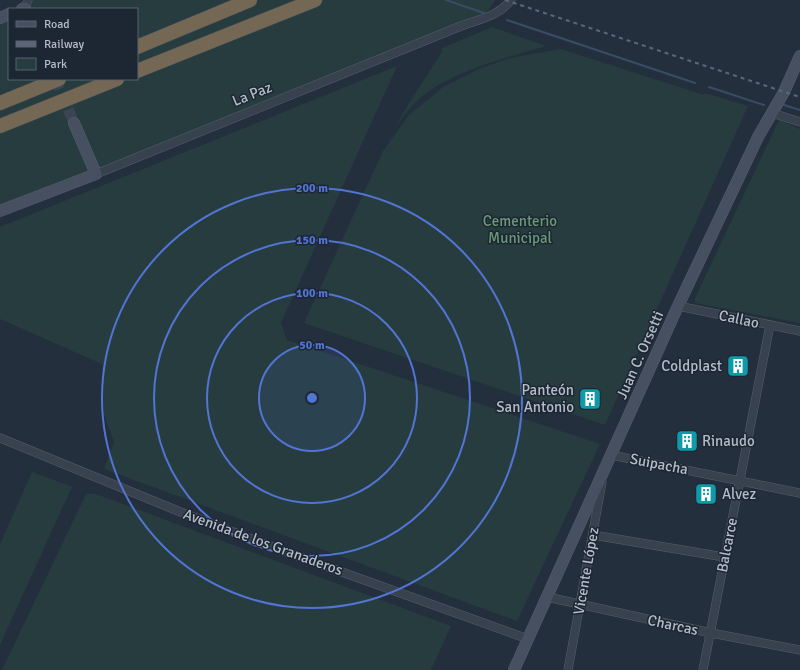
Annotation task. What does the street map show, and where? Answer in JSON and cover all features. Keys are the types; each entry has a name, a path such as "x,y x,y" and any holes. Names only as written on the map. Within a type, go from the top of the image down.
{"highway":[{"path":"138,47 250,0"},
{"path":"138,71 315,0"},
{"path":"0,103 57,80"},
{"path":"0,126 115,80"}],"street":[{"name":"La Paz","path":"0,211 96,174 496,13 505,7 511,0"},
{"name":"Juan C. Orsetti","path":"514,670 678,306 758,137 784,92 800,56"},
{"path":"772,113 800,122"},
{"path":"74,123 96,174"},
{"name":"Callao","path":"678,306 800,331"},
{"name":"Balcarce","path":"703,670 770,325"},
{"name":"Avenida de los Granaderos","path":"0,438 178,511 528,639"},
{"name":"Suipacha","path":"611,454 800,493"},
{"name":"Vicente López","path":"568,670 603,472"},
{"path":"593,535 724,557"},
{"name":"Charcas","path":"547,597 711,633 800,650"}],"green space":[{"path":"28,0 495,0 488,11 461,26 0,211 0,18 8,14 8,80 138,80 138,8 23,8"},
{"path":"492,27 546,46 495,61 458,75 442,83 412,106 394,129 442,52 442,48"},
{"name":"Cementerio Municipal","path":"561,49 704,95 705,93 748,106 605,425 304,323 383,151 408,116 443,87 481,68 510,58"},
{"path":"397,66 281,323 287,340 600,444 517,621 104,469 114,442 104,414 102,364 0,319 0,227"},
{"path":"779,120 800,129 800,323 695,303 695,298"},
{"path":"32,472 73,487 0,645 0,544"},
{"path":"86,494 96,494 451,626 431,670 2,670"}],"waterway":[{"path":"446,0 484,13"},
{"path":"507,20 695,83"},
{"path":"709,87 764,105"},
{"path":"784,105 800,110"}],"tunnel":[{"path":"55,80 74,123"}],"railway":[{"path":"505,0 800,97"}],"place":[{"name":"Coldplast","path":"738,366"},
{"name":"Panteón San Antonio","path":"590,399"},
{"name":"Rinaudo","path":"687,441"},
{"name":"Alvez","path":"706,494"}]}
